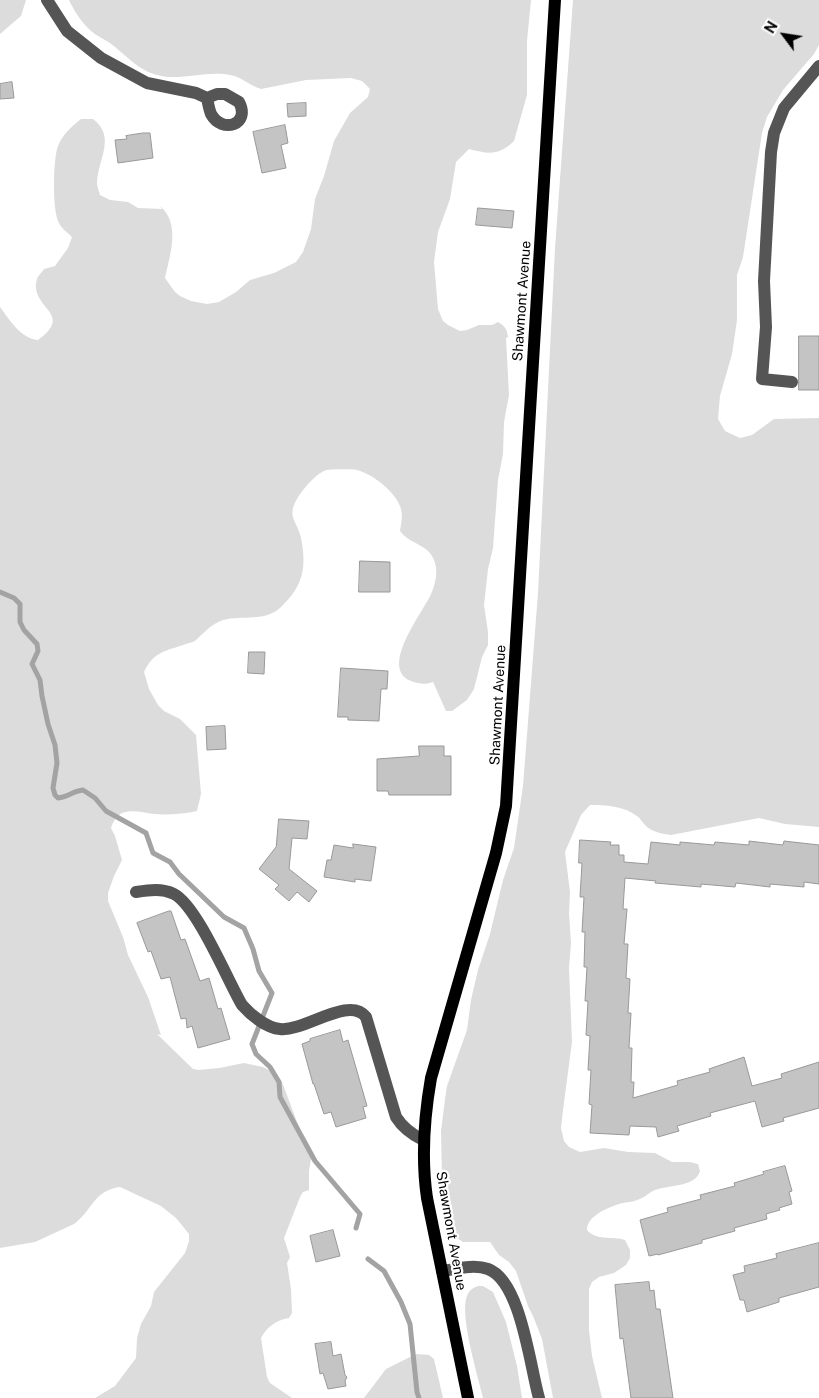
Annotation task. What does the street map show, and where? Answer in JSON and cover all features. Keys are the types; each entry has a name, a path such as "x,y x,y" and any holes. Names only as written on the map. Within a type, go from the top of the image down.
{"main road":[{"name":"Shawmont Avenue","path":"468,1398 427,1198 423,1140 431,1078 496,853 506,806 555,0"}],"street":[{"path":"47,0 67,31 101,58 147,83 196,93 207,98"},
{"path":"792,382 762,379 766,327 764,276 771,152 774,133 784,108 819,66"},
{"path":"136,892 166,891 174,894 189,907 239,1000 250,1014 275,1028 290,1029 350,1009 363,1012 366,1016 396,1117 401,1125 410,1133 423,1140"},
{"path":"442,1271 487,1268 503,1280 514,1303 522,1327 539,1398"}],"shaded area":[{"path":"0,0 26,0 21,16 0,34"},
{"path":"69,0 531,0 527,41 527,95 514,141 503,149 488,153 469,149 456,162 450,199 438,232 434,262 438,309 443,321 460,331 479,325 492,325 498,322 505,328 508,337 506,338 509,395 504,422 503,454 498,480 493,548 488,569 484,605 488,645 482,657 474,689 467,700 452,711 446,711 433,682 417,683 402,674 399,664 401,652 435,584 436,567 434,559 426,549 410,540 400,531 402,518 399,503 384,485 357,470 333,469 323,471 306,486 294,505 293,515 300,532 303,549 302,576 294,592 281,607 268,615 223,620 208,628 194,641 167,650 156,656 144,672 149,689 158,705 164,711 180,719 196,735 201,794 197,811 181,814 126,812 116,817 111,828 122,860 108,893 108,901 123,937 128,955 148,997 161,1035 157,1034 193,1069 219,1068 244,1063 263,1067 275,1073 282,1082 300,1130 309,1147 311,1159 309,1190 303,1192 300,1197 284,1238 290,1257 287,1263 292,1313 289,1318 280,1320 272,1325 261,1338 267,1377 270,1383 292,1398 95,1398 115,1386 136,1358 137,1338 141,1324 151,1306 154,1292 185,1253 189,1234 176,1218 161,1206 120,1187 111,1189 104,1192 74,1224 35,1242 0,1248 0,307 16,328 32,339 38,340 48,331 53,323 52,316 36,289 37,279 44,269 55,266 68,248 72,237 61,227 57,217 54,197 55,161 56,152 62,138 81,119 93,119 100,126 104,134 104,150 97,183 100,195 110,200 128,202 138,208 162,209 160,206 166,213 172,231 171,250 165,278 180,296 191,301 207,304 219,302 236,292 250,280 274,273 296,262 303,252 311,229 315,199 334,141 350,113 368,97 370,89 362,81 351,78 306,80 261,89 238,78 223,74 177,77 159,76 144,70 110,43 91,31 78,17"},
{"path":"573,0 819,0 819,45 814,54 783,90 767,117 762,133 743,257 737,275 737,320 732,354 720,396 718,419 725,431 740,438 752,435 774,419 819,418 819,827 785,824 759,818 671,835 651,829 638,817 621,808 590,805 581,815 565,852 570,892 571,943 569,968 572,1042 561,1128 564,1141 569,1147 580,1152 604,1148 628,1152 655,1153 672,1162 698,1164 700,1171 693,1180 687,1183 661,1188 639,1199 604,1210 594,1217 588,1225 587,1230 595,1236 625,1240 630,1250 630,1258 626,1265 614,1273 599,1277 592,1282 589,1289 589,1330 592,1356 602,1398 553,1398 542,1339 516,1271 509,1262 499,1255 490,1242 463,1242 454,1236 442,1180 441,1131 447,1086 467,1030 478,970 514,848 523,786 538,593 555,248"},
{"path":"478,1286 483,1286 493,1292 506,1322 517,1366 522,1398 483,1398 465,1317 465,1305 468,1294"},
{"path":"416,1354 429,1355 434,1359 443,1398 364,1398 386,1369"}],"building":[{"path":"12,82 14,98 0,99 0,84"},
{"path":"306,103 306,116 288,117 287,104"},
{"path":"285,125 288,143 281,145 286,168 262,173 253,132"},
{"path":"150,133 153,158 118,163 115,140 127,139 126,136"},
{"path":"478,208 514,211 512,228 476,225"},
{"path":"799,336 819,336 819,390 799,390"},
{"path":"360,561 390,562 390,592 359,592"},
{"path":"249,652 265,652 264,674 248,673"},
{"path":"341,668 388,671 387,689 381,689 379,721 348,720 348,717 338,717"},
{"path":"225,726 226,749 207,750 206,727"},
{"path":"419,746 444,746 444,756 451,756 451,795 389,795 388,791 377,791 377,759 419,756"},
{"path":"279,819 309,821 307,839 292,838 289,869 317,891 309,902 297,892 289,901 275,889 279,885 259,869 276,847"},
{"path":"580,840 611,842 610,845 619,845 619,855 624,855 624,862 648,864 651,842 680,845 680,842 714,845 715,842 749,845 749,841 783,845 784,841 819,845 819,884 804,882 804,887 770,884 770,887 736,883 735,887 701,884 701,887 625,878 623,909 627,909 624,944 628,944 626,978 630,979 628,1013 631,1013 629,1048 632,1048 631,1082 634,1082 633,1098 678,1085 677,1081 710,1072 709,1069 744,1057 752,1086 782,1078 781,1074 819,1062 819,1108 783,1118 784,1121 762,1127 755,1101 710,1113 711,1116 677,1126 679,1131 658,1137 656,1127 630,1126 629,1135 590,1133 592,1105 589,1104 591,1070 588,1070 590,1036 586,1035 587,967 584,967 585,932 582,932 584,897 580,897 582,863 579,863"},
{"path":"353,844 376,847 371,881 355,879 355,882 324,877 327,860 331,860 334,845 353,848"},
{"path":"171,911 181,940 185,939 200,981 209,978 218,1009 221,1008 230,1039 198,1048 192,1026 187,1028 186,1018 181,1019 170,977 161,979 151,951 148,952 137,923"},
{"path":"340,1030 343,1042 348,1040 367,1106 363,1107 366,1118 336,1127 331,1112 324,1114 302,1044 310,1041 310,1039"},
{"path":"785,1166 792,1191 789,1192 792,1204 766,1214 767,1219 734,1228 735,1231 702,1240 702,1243 649,1256 640,1220 668,1212 667,1208 701,1199 700,1195 735,1186 734,1183"},
{"path":"333,1230 340,1256 316,1262 310,1236"},
{"path":"819,1243 819,1287 779,1298 779,1302 747,1312 744,1300 740,1300 733,1275 745,1272 744,1266 777,1258 776,1254"},
{"path":"649,1282 650,1291 654,1290 656,1309 660,1309 673,1398 631,1398 623,1338 620,1339 615,1285"},
{"path":"331,1342 333,1356 341,1354 347,1377 345,1381 346,1386 328,1389 323,1373 320,1374 315,1344"}],"waterway":[{"path":"0,592 14,598 20,604 20,622 24,630 37,644 38,651 32,664 40,680 48,724 55,745 57,763 53,788 55,795 58,798 83,790 95,798 106,811 146,833 153,853 170,862 179,874 224,917 244,928 253,949 259,971 272,993 252,1044 256,1054 270,1067 279,1082 280,1097 315,1161 360,1214 356,1228"},
{"path":"368,1259 384,1271 401,1302 410,1324 419,1398"}]}
